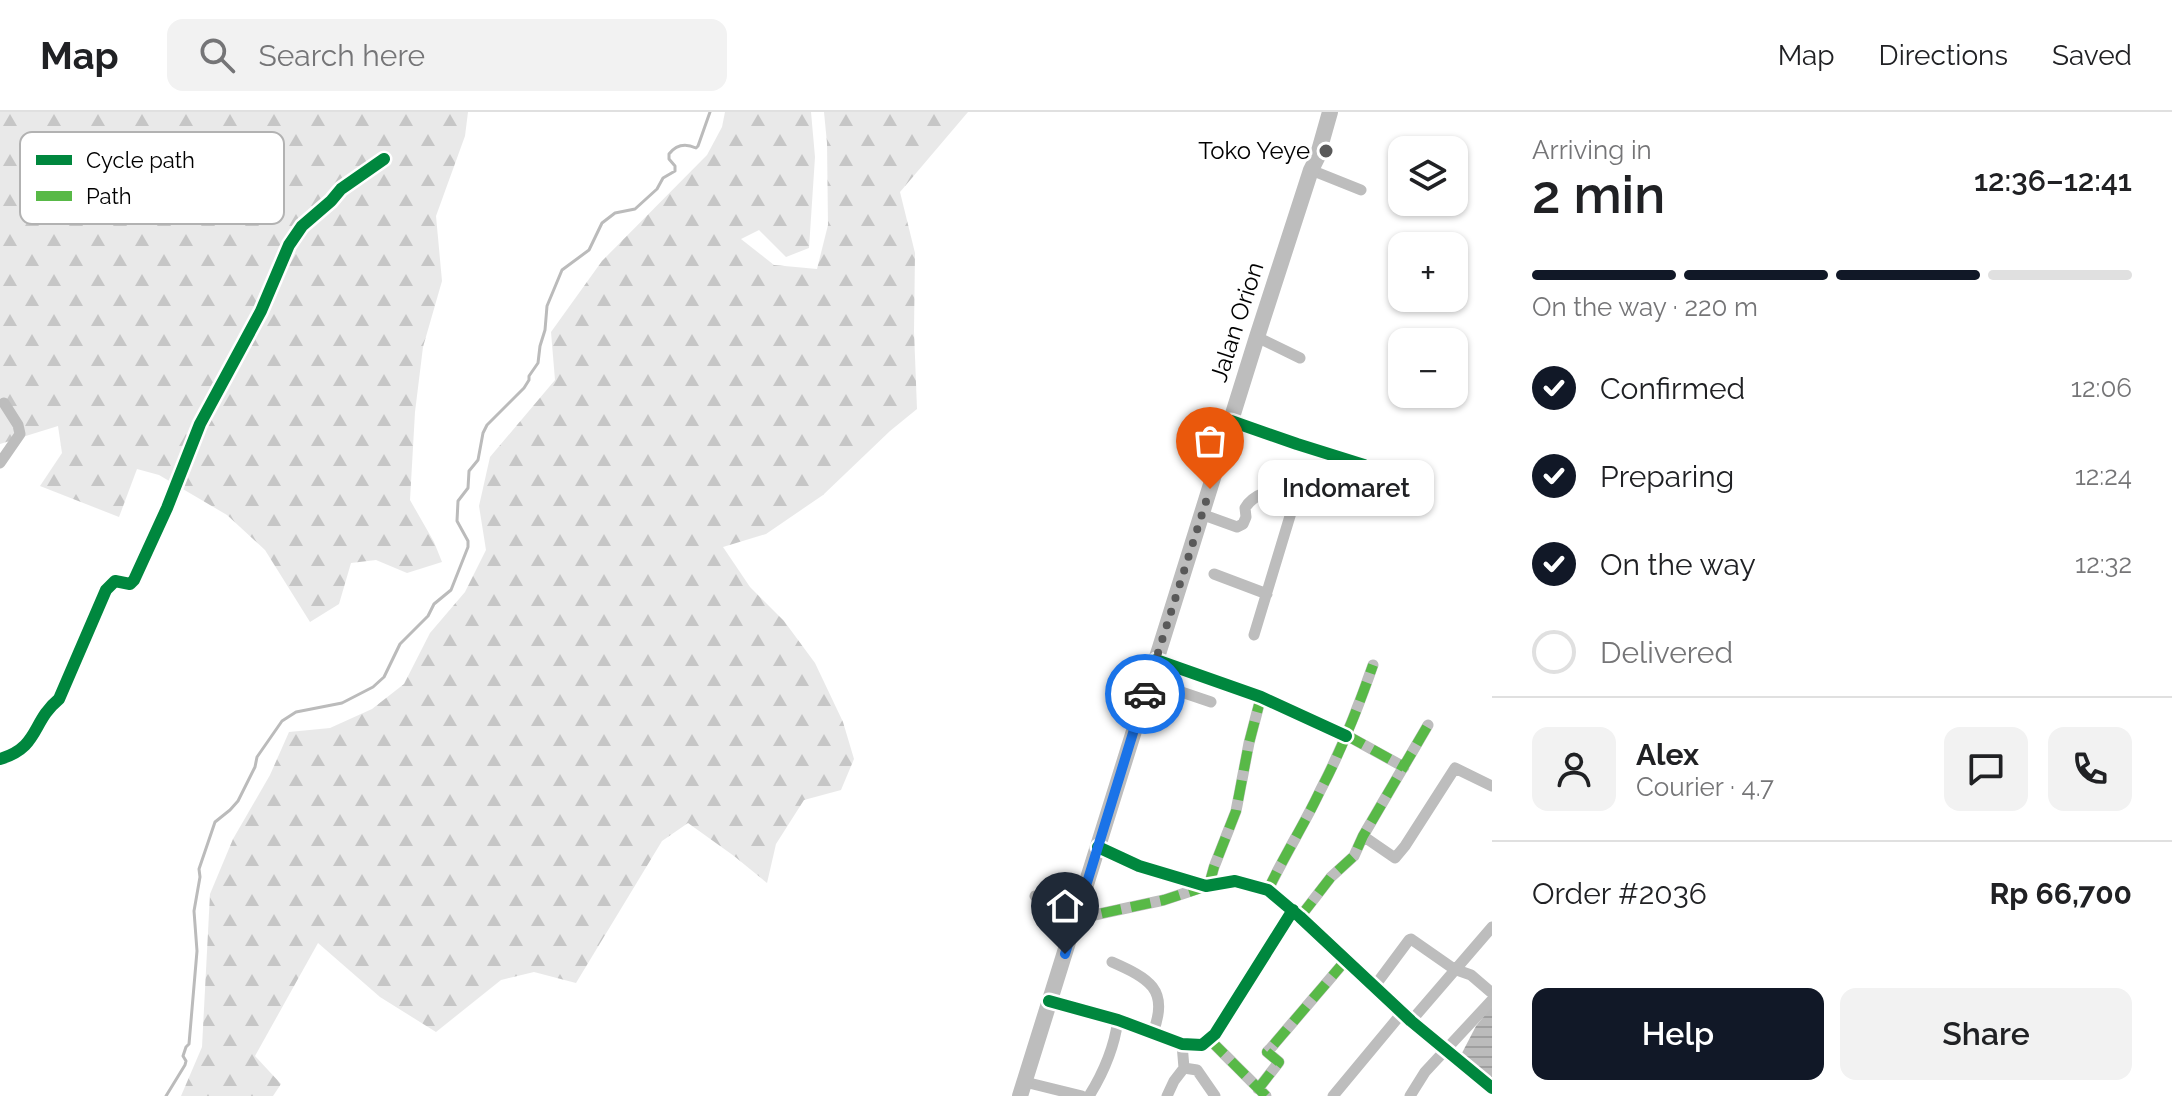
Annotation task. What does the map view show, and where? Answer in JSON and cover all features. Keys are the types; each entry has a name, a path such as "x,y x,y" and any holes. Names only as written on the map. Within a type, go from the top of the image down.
{"highway":[{"name":"Jalan Orion","path":"1022,1089 1330,112"}],"street":[{"path":"0,759 22,749 33,738 47,709 59,699 106,590 115,581 130,584 134,580 200,424 261,311 289,245 302,226 341,189 384,159"},
{"path":"1311,170 1361,190"},
{"path":"1257,337 1300,358"},
{"path":"0,463 20,434 4,403"},
{"path":"1231,421 1364,465"},
{"path":"1201,514 1237,527 1243,524 1245,508 1254,497 1299,486 1254,635"},
{"path":"1214,574 1267,594"},
{"path":"1156,660 1261,697 1346,735 1404,767"},
{"path":"1268,890 1321,791 1373,665"},
{"path":"1149,681 1211,702"},
{"path":"1208,886 1236,811 1261,697"},
{"path":"1049,1001 1118,1020 1182,1044 1202,1045 1210,1040 1297,914 1354,856 1428,725"},
{"path":"1363,836 1395,858 1455,768 1492,786"},
{"path":"1098,847 1139,866 1208,886"},
{"path":"1035,896 1075,917 1085,917 1235,881 1268,890 1407,1017 1492,1088"},
{"path":"1333,1096 1492,927"},
{"path":"1374,987 1410,940 1454,969 1466,972 1492,993"},
{"path":"1210,1040 1262,1092 1279,1062 1267,1052 1346,960"},
{"path":"1112,962 1137,973 1153,985 1158,994 1158,1003 1153,1032"},
{"path":"1410,1096 1425,1072 1492,1000"},
{"path":"1089,1096 1104,1072 1118,1020"},
{"path":"1167,1096 1184,1068 1182,1044"},
{"path":"1184,1068 1197,1070 1215,1096"},
{"path":"1022,1089 1082,1096"}],"green space":[{"path":"0,112 468,112 465,136 436,216 442,281 423,347 415,412 410,500 442,562 407,573 376,560 351,563 339,604 310,622 265,550 227,515 159,475 137,469 119,517 40,486 62,453 58,426 0,444"},
{"path":"725,112 811,112 815,157 809,248 786,257 759,230 741,239 774,265 817,269 828,225 824,112 968,112 900,192 915,253 917,409 823,495 766,534 723,547 750,587 784,621 815,663 843,722 854,759 841,790 804,800 776,844 767,883 688,823 662,841 576,983 534,972 501,980 436,1032 380,997 318,943 255,1056 281,1084 273,1096 181,1096 202,1047 210,894 233,839 270,775 289,732 330,728 372,709 404,684 430,633 465,592 486,550 479,506 490,457 555,380 551,332 602,261 707,155 722,127"}],"shaded area":[{"path":"1492,1006 1492,1079 1462,1053 1476,1026"}],"waterway":[{"path":"166,1096 186,1061 183,1056 189,1044 197,951 194,911 199,869 215,822 238,801 257,757 282,721 296,712 342,703 373,687 384,677 400,644 428,616 434,604 451,590 468,547 457,521 458,501 468,488 469,471 478,460 487,425 524,388 538,363 547,306 562,270 589,250 602,223 615,213 635,209 657,189 663,178 675,171 669,154 681,146 698,146 710,112"}],"marked path":[{"path":"1268,890 1335,760 1373,665"},
{"path":"1209,885 1236,811 1261,697"},
{"path":"1300,917 1331,877 1354,856 1428,725"},
{"path":"1346,735 1404,767"},
{"path":"1073,922 1204,887"},
{"path":"1258,1089 1279,1062 1267,1052 1346,960"},
{"path":"1210,1040 1266,1096"}],"cycle path":[{"path":"0,759 13,754 29,741 59,699 106,590 115,581 130,584 134,580 200,424 261,311 289,245 302,226 341,189 384,159"},
{"path":"1231,421 1364,465"},
{"path":"1156,660 1261,697 1346,736"},
{"path":"1098,847 1139,866 1206,886 1235,881 1268,890 1411,1021 1492,1088"},
{"path":"1049,1001 1118,1020 1182,1044 1202,1045 1215,1034 1293,910"}],"way so far":[{"path":"1145,694 1210,489"}],"place":[{"name":"Toko Yeye","path":"1326,151"},
{"name":"Indomaret","path":"1210,489"}],"route":[{"path":"1065,954 1145,694"}]}
